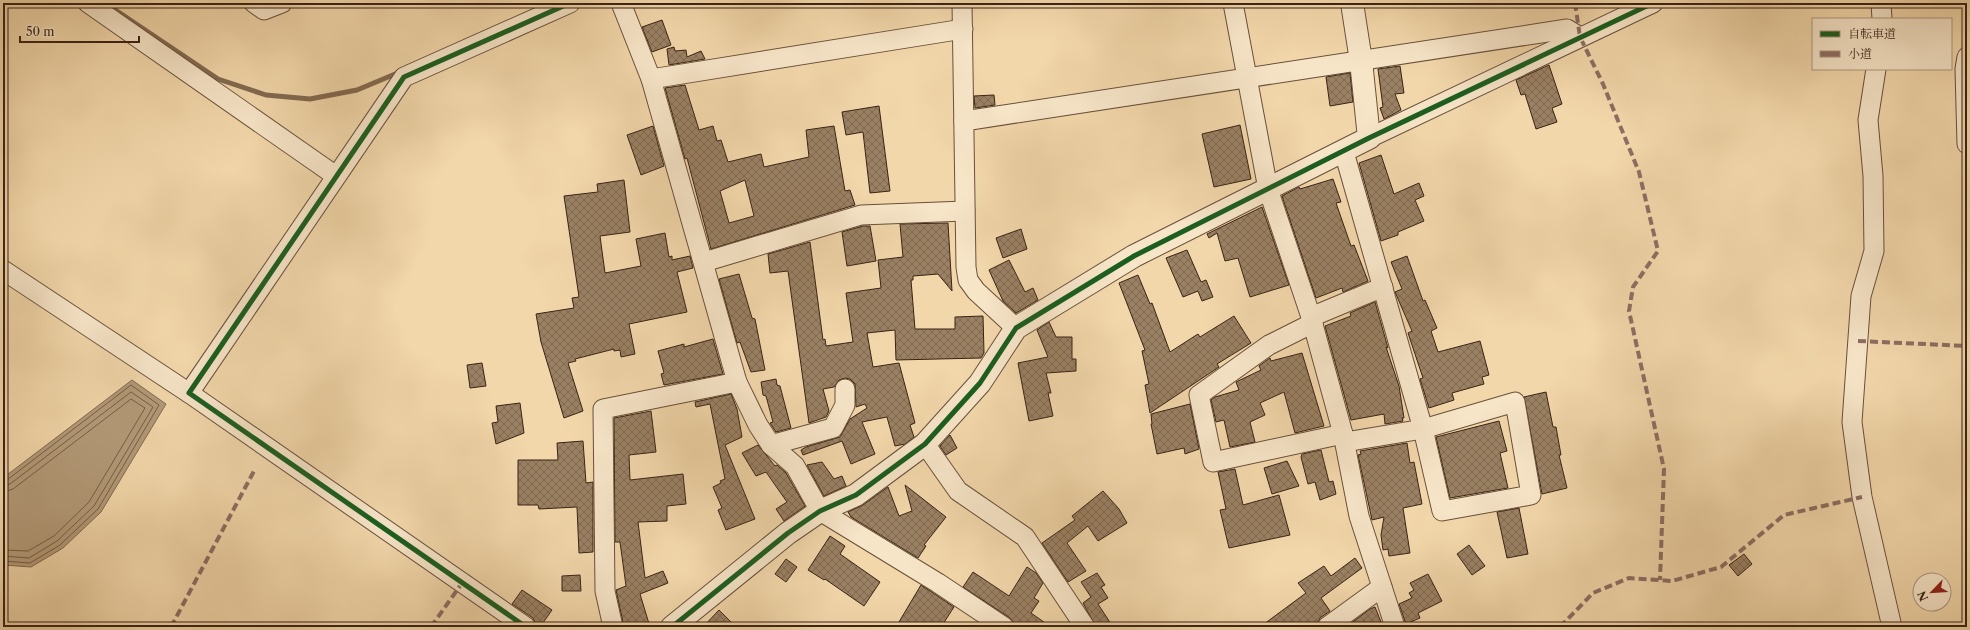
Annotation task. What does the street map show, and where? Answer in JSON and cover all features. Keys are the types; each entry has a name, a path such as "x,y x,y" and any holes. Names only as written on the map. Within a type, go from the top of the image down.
{"street":[{"path":"88,3 336,176"},
{"path":"254,3 264,10 282,3"},
{"path":"188,393 404,77 570,3"},
{"path":"621,3 651,79 737,382 758,425 771,445 795,466 820,511 938,583 1004,627"},
{"path":"962,3 966,267 968,280 976,291 1016,328"},
{"path":"1233,3 1268,189 1312,320 1344,438 1359,516 1396,627"},
{"path":"1352,3 1361,61 1370,138"},
{"path":"672,627 788,533 820,511 856,495 925,444 980,383 1016,328 1134,256 1370,138 1653,3"},
{"path":"1881,3 1882,18"},
{"path":"651,79 963,29"},
{"path":"964,121 1248,79 1567,29 1580,37"},
{"path":"1967,57 1965,69 1967,144"},
{"path":"1876,70 1868,120 1873,176 1874,251 1861,296 1852,422 1862,496 1892,627"},
{"path":"1344,152 1383,287 1422,429 1442,511 1531,495 1515,402 1422,429 1344,438 1214,462 1199,395 1269,345 1312,320 1383,287"},
{"path":"704,262 861,215 965,211"},
{"path":"3,270 188,393 526,627"},
{"path":"613,627 605,591 603,409 737,382"},
{"path":"771,445 833,428 845,405 845,389"},
{"path":"925,444 958,491 1025,537 1085,627"},
{"path":"1327,627 1382,587"}],"water":[{"path":"132,380 166,404 101,512 63,548 31,567 3,565 3,478"}],"building":[{"path":"662,20 671,45 652,52 642,27"},
{"path":"674,47 675,51 686,50 687,57 701,51 705,59 669,65 667,49"},
{"path":"1549,65 1562,104 1552,108 1557,122 1536,129 1525,94 1521,95 1516,80"},
{"path":"1400,66 1404,93 1395,94 1401,110 1384,119 1380,108 1383,107 1378,69"},
{"path":"1350,73 1353,102 1330,106 1326,77"},
{"path":"685,85 699,130 713,126 717,141 721,140 728,162 761,154 764,167 809,157 806,130 834,126 845,191 850,190 855,205 711,249 687,158 685,159 665,88","holes":["745,180 754,216 729,223 720,191"]},
{"path":"994,95 995,105 975,108 974,96"},
{"path":"879,106 890,191 870,193 863,132 846,135 842,112"},
{"path":"1240,125 1251,179 1214,187 1202,134"},
{"path":"653,126 664,166 641,175 627,135"},
{"path":"1381,155 1394,194 1419,183 1424,196 1415,200 1424,221 1398,232 1398,235 1381,241 1359,163"},
{"path":"1333,179 1341,202 1336,203 1351,246 1354,245 1368,281 1343,292 1342,288 1316,298 1282,196 1299,187 1300,189"},
{"path":"624,180 630,232 600,236 605,273 641,266 636,239 665,233 669,257 672,256 672,260 690,256 693,268 677,272 687,312 629,324 635,354 621,357 620,350 614,351 614,349 575,359 576,361 568,363 583,411 564,418 541,342 536,314 574,308 572,298 579,297 564,196 598,192 597,184"},
{"path":"1262,207 1289,285 1250,297 1238,258 1225,261 1217,233 1209,238 1207,234"},
{"path":"948,223 952,291 938,274 913,276 913,280 911,280 915,329 955,329 955,317 983,316 984,353 981,358 896,360 895,330 867,333 873,367 899,363 915,423 910,425 914,437 905,444 895,446 887,417 862,422 875,454 851,464 842,441 803,455 801,450 806,447 840,437 850,419 867,408 865,404 856,407 855,384 850,379 845,378 839,380 834,387 823,389 829,411 826,417 809,423 788,271 770,273 768,254 810,242 823,340 825,339 826,346 853,342 846,293 881,288 878,260 903,257 900,224"},
{"path":"863,226 870,226 876,261 847,266 842,232"},
{"path":"1021,229 1027,249 1003,258 996,238"},
{"path":"1187,250 1201,282 1206,280 1213,297 1202,301 1198,291 1183,297 1166,258"},
{"path":"1407,256 1423,301 1425,300 1437,328 1431,331 1438,352 1480,341 1489,375 1482,377 1484,384 1452,393 1454,400 1429,408 1420,379 1423,378 1408,333 1412,331 1395,292 1402,289 1391,262"},
{"path":"1009,260 1025,292 1033,288 1038,300 1016,313 1003,301 989,270"},
{"path":"739,274 752,318 755,319 765,370 751,372 740,342 737,343 719,279"},
{"path":"1138,275 1150,304 1152,303 1170,352 1198,334 1200,337 1234,316 1251,343 1217,364 1219,367 1150,413 1145,385 1149,384 1142,351 1145,350 1119,283"},
{"path":"1375,302 1388,348 1386,347 1399,386 1404,418 1402,418 1403,421 1385,424 1384,414 1351,420 1325,326 1351,316 1350,313"},
{"path":"1049,322 1056,337 1072,337 1072,359 1076,359 1076,371 1046,373 1051,393 1048,393 1053,416 1029,421 1018,363 1048,357 1037,330"},
{"path":"713,339 723,374 664,385 661,374 664,373 658,351 684,344 684,347"},
{"path":"1302,353 1324,426 1295,433 1284,392 1260,403 1265,415 1250,422 1255,442 1230,447 1224,420 1216,422 1211,400 1215,397 1239,390 1236,382 1261,370 1259,366 1270,358 1271,361"},
{"path":"482,363 486,386 470,388 467,365"},
{"path":"776,379 777,385 780,386 791,428 776,432 770,423 773,422 766,396 763,395 761,382"},
{"path":"1546,392 1553,427 1556,427 1561,455 1559,455 1567,488 1542,494 1524,397"},
{"path":"731,394 737,409 742,437 725,445 755,519 726,530 718,510 722,508 713,487 725,479 710,404 696,407 695,402"},
{"path":"520,403 524,433 496,444 492,423 498,422 496,406"},
{"path":"1190,404 1199,449 1185,454 1184,448 1157,454 1151,424 1151,414"},
{"path":"651,411 656,452 629,455 630,480 683,474 686,504 667,506 667,521 638,522 645,578 663,571 668,583 640,594 650,627 624,627 616,590 626,586 620,542 615,542 614,418"},
{"path":"1499,421 1507,451 1500,453 1508,488 1450,498 1436,437"},
{"path":"950,435 957,448 946,455 940,446"},
{"path":"583,441 586,483 593,482 593,552 579,553 577,507 539,509 538,505 518,505 518,460 558,460 557,443"},
{"path":"1407,443 1410,463 1414,462 1422,504 1403,508 1410,553 1389,556 1388,549 1383,550 1381,535 1384,517 1372,520 1358,455 1361,454 1360,451"},
{"path":"758,445 775,466 777,465 786,473 805,506 784,521 776,509 787,502 766,472 756,476 742,453"},
{"path":"1321,450 1329,482 1333,481 1336,494 1320,500 1315,482 1308,484 1301,457 1302,454"},
{"path":"1287,461 1299,486 1272,494 1264,468"},
{"path":"822,462 834,479 842,476 846,486 824,496 807,465"},
{"path":"1235,469 1243,505 1279,495 1290,535 1229,548 1220,510 1226,509 1218,472"},
{"path":"905,485 946,517 924,545 926,546 918,558 851,517 848,512 863,505 888,487 899,516 912,511"},
{"path":"1103,491 1119,509 1127,523 1098,541 1088,526 1067,543 1086,571 1068,582 1042,543 1075,520 1072,516"},
{"path":"1519,508 1528,554 1507,558 1497,512"},
{"path":"830,536 845,546 840,554 880,582 864,606 825,579 824,580 808,570"},
{"path":"1469,545 1485,566 1472,575 1457,554"},
{"path":"1744,554 1752,564 1738,576 1729,565"},
{"path":"1355,558 1362,568 1321,598 1330,611 1320,618 1316,627 1260,627 1306,593 1298,583 1324,566 1331,576"},
{"path":"786,559 797,567 786,582 775,574"},
{"path":"1027,567 1036,573 1043,583 1034,598 1039,601 1031,613 1051,627 1015,627 1010,618 963,587 973,572 1009,596"},
{"path":"1097,573 1105,585 1101,587 1108,598 1098,604 1113,627 1096,627 1083,603 1091,597 1081,582"},
{"path":"1428,574 1442,601 1418,613 1420,618 1406,624 1399,604 1412,598 1409,593 1414,590 1410,583"},
{"path":"580,575 581,591 562,591 562,576"},
{"path":"921,585 954,607 941,627 896,627"},
{"path":"522,590 552,610 540,627 537,627 533,618 512,604"},
{"path":"1375,607 1383,627 1346,627 1370,609"},
{"path":"719,610 736,627 703,627"}],"waterway":[{"path":"105,3 218,79 266,95 310,99 357,90 400,72"}],"marked path":[{"path":"1575,3 1580,37 1603,84 1639,172 1658,251 1633,287 1629,311 1664,469 1660,580"},
{"path":"1858,341 1967,346"},
{"path":"171,627 254,471"},
{"path":"1560,627 1593,593 1629,578 1672,581 1721,567 1784,515 1862,497"},
{"path":"431,627 462,583"}],"cycle path":[{"path":"526,627 189,393 404,77 570,3"},
{"path":"672,627 788,533 820,511 856,495 925,444 980,383 1016,328 1134,256 1369,138 1653,3"}]}
